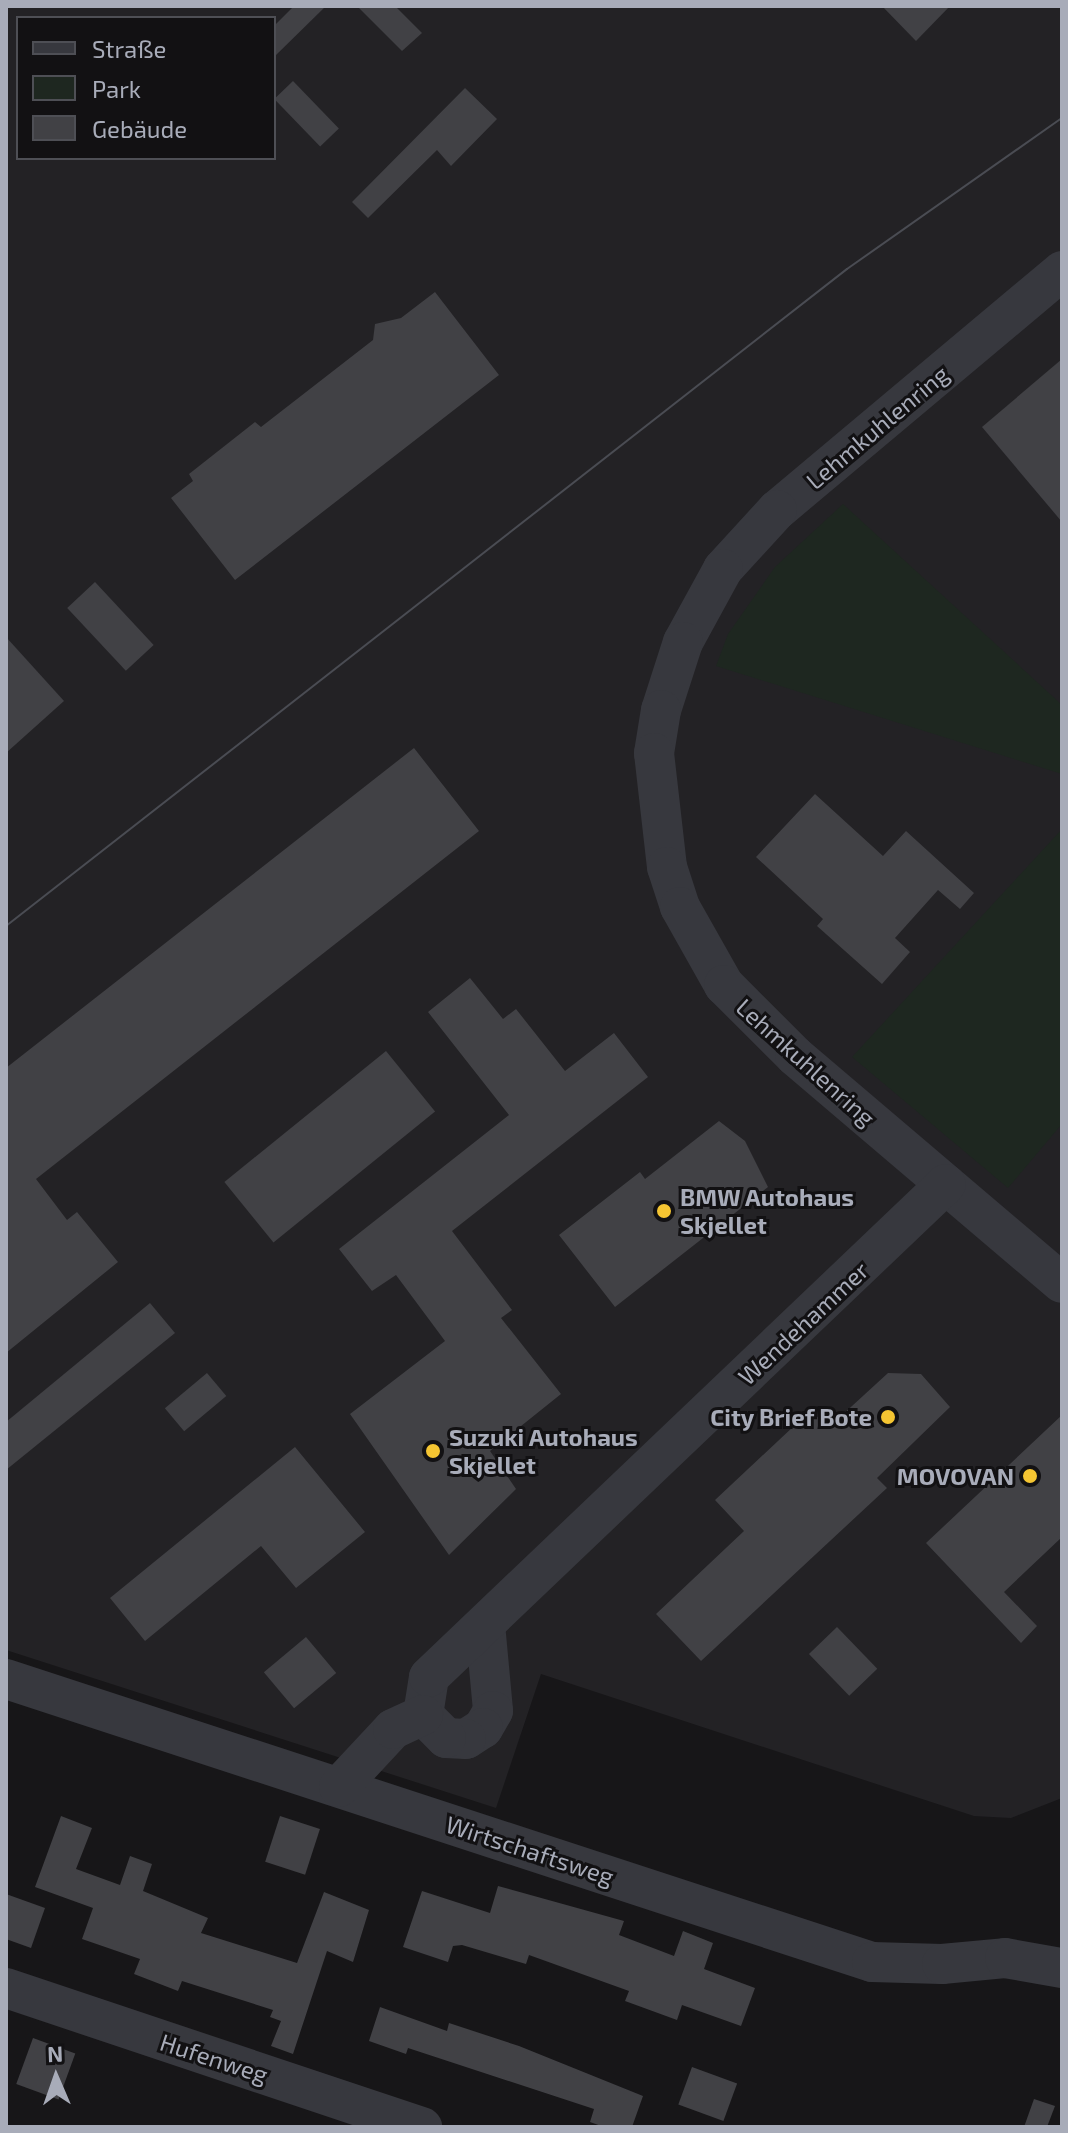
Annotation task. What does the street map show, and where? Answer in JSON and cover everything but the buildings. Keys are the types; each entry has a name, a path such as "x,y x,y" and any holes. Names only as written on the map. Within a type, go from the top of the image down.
{"street":[{"name":"Lehmkuhlenring","path":"1062,271 777,510 723,569 679,654 654,753 667,867 680,907 724,985 795,1056 1062,1283"},
{"name":"Wendehammer","path":"423,1715 429,1677 946,1184"},
{"path":"339,1787 393,1729 423,1715 446,1738 466,1739 483,1728 493,1711 485,1624"},
{"name":"Wirtschaftsweg","path":"6,1679 872,1962 942,1964 1005,1958 1062,1968"},
{"name":"Hufenweg","path":"6,1988 422,2127"}],"shaded area":[{"path":"6,6 1062,6 1062,1798 1011,1818 974,1816 541,1674 496,1808 6,1650"}],"green space":[{"path":"843,504 1062,705 1062,774 716,666 728,634 775,567"},
{"path":"1062,829 1062,1124 1008,1188 852,1057"}],"tram line":[{"path":"6,926 847,269 1062,118"}],"place":[{"name":"BMW Autohaus Skjellet","path":"664,1211"},
{"name":"City Brief Bote","path":"888,1417"},
{"name":"Suzuki Autohaus Skjellet","path":"433,1451"},
{"name":"MOVOVAN","path":"1030,1476"}]}
